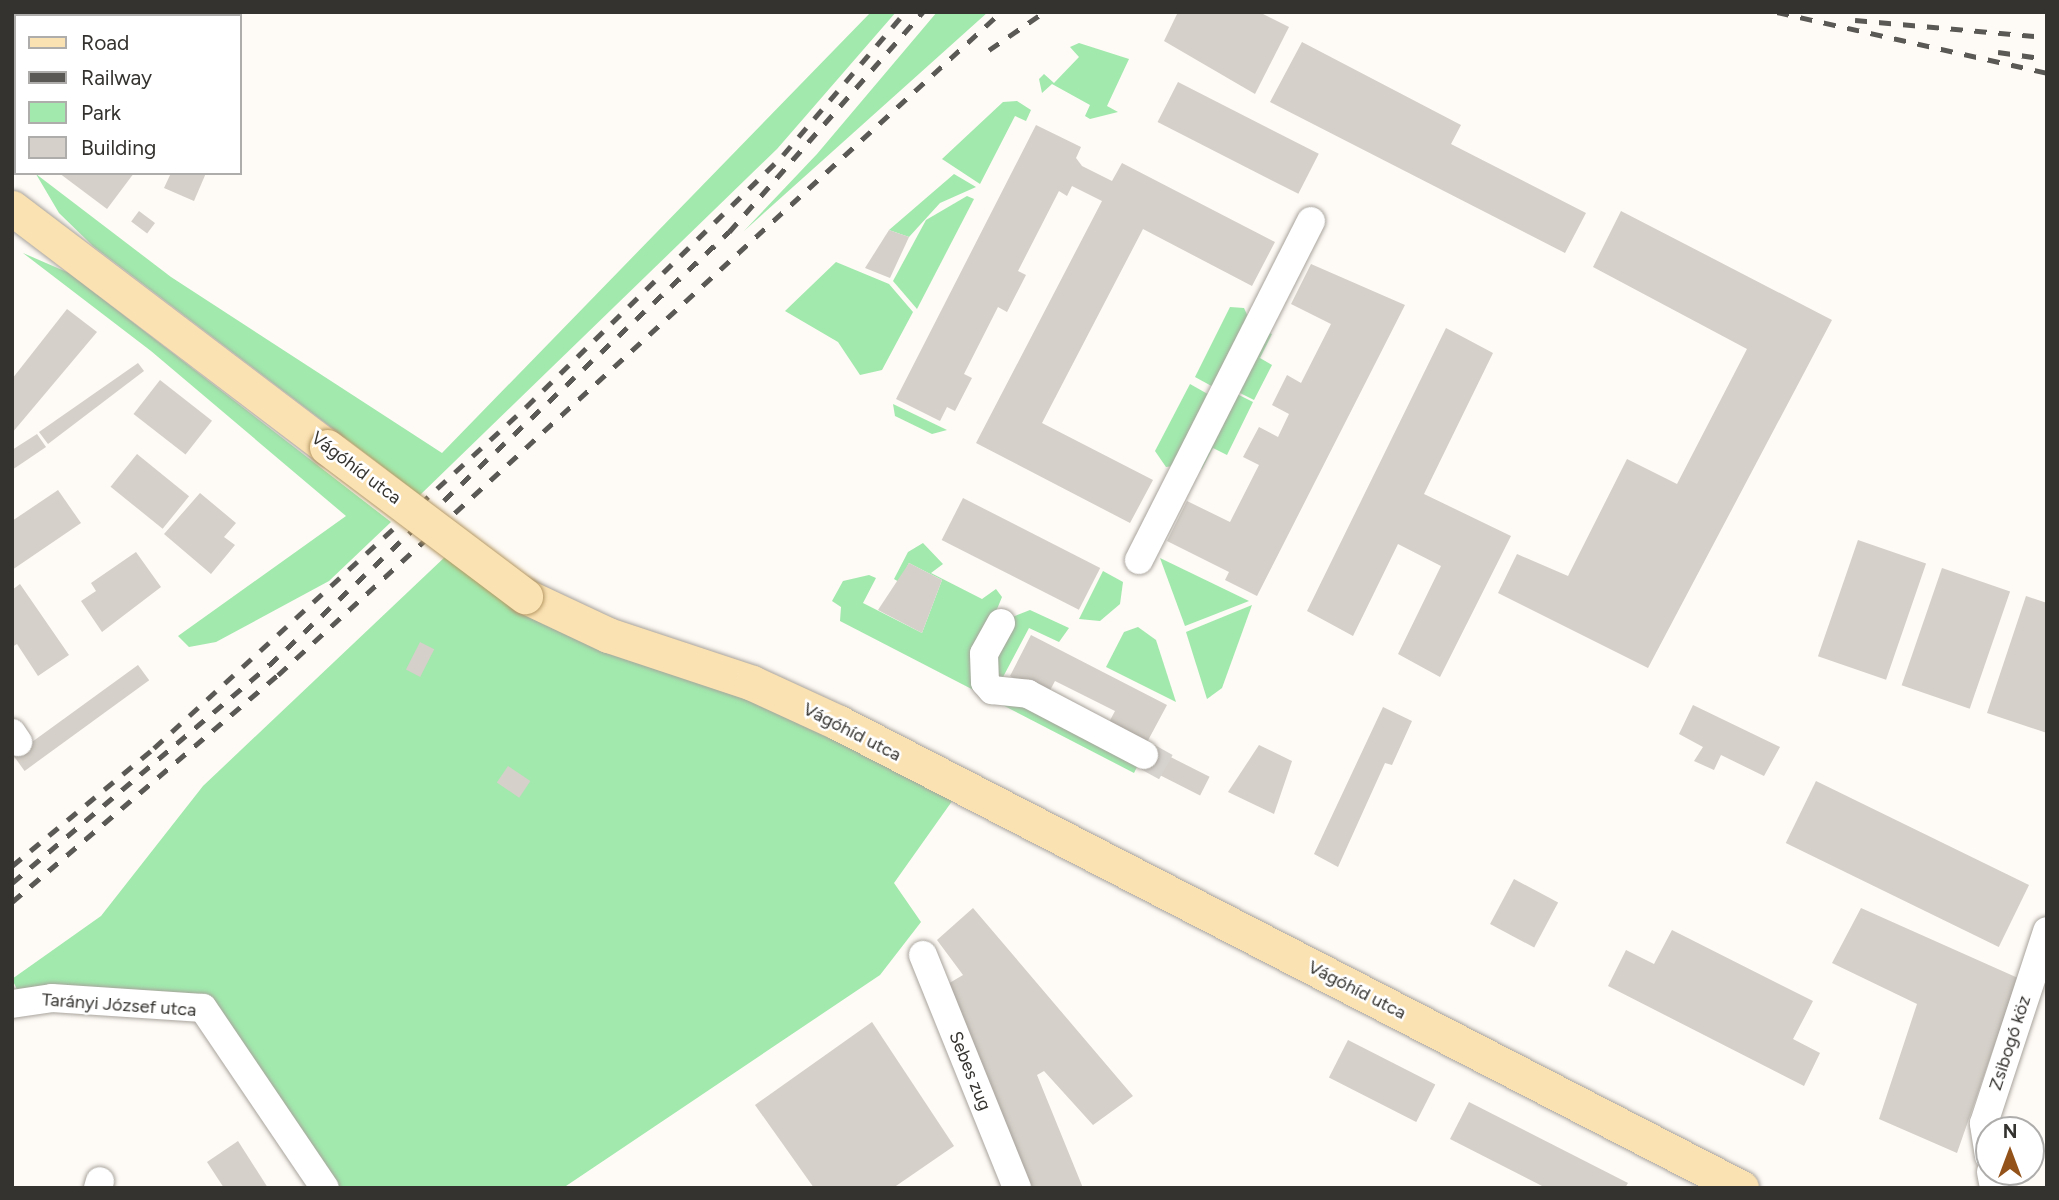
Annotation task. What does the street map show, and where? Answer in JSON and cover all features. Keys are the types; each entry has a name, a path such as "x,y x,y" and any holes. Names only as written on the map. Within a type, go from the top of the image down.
{"main road":[{"name":"Vágóhíd utca","path":"12,208 525,596 608,635 752,683 839,723 1741,1188"}],"street":[{"path":"1139,560 1311,221"},
{"path":"1001,623 984,654 985,682 992,690 1028,694 1144,755"},
{"name":"Zsibogó köz","path":"1986,1116 2047,931"},
{"name":"Sebes zug","path":"923,955 1017,1188"},
{"name":"Tarányi József utca","path":"12,1004 52,998 203,1008 325,1188"}],"green space":[{"path":"871,12 896,12 777,149 420,495 93,246 59,213 37,175 171,277 442,453"},
{"path":"937,12 988,12 744,231 817,154"},
{"path":"1079,43 1129,59 1107,106 1118,112 1090,119 1085,116 1090,105 1052,84 1042,93 1039,79 1044,74 1054,83 1079,57 1070,47"},
{"path":"1017,101 1031,110 1026,121 1015,116 980,184 942,159 1003,102"},
{"path":"954,174 976,187 940,203 909,237 889,230"},
{"path":"967,196 974,199 917,309 893,281 926,220"},
{"path":"23,253 69,273 391,522 329,581 216,642 189,647 178,636 346,516 151,351"},
{"path":"836,262 889,284 913,312 882,370 860,375 838,342 785,311"},
{"path":"1230,307 1244,308 1250,321 1217,389 1195,377"},
{"path":"1267,332 1272,334 1260,358 1272,365 1254,400 1236,391"},
{"path":"1190,384 1213,397 1174,466 1166,467 1155,451"},
{"path":"1235,393 1253,402 1227,455 1213,448 1202,469 1198,466"},
{"path":"893,404 947,430 932,434 895,416"},
{"path":"923,543 943,564 931,573 982,599 996,589 1002,597 981,648 1013,701 1141,759 1134,773 840,621 841,607 832,601 843,581 869,575 876,578 863,603 922,633 942,580 909,563 899,582 894,579 908,552"},
{"path":"447,555 955,797 894,883 921,922 880,975 563,1188 324,1188 216,1030 173,1010 22,1000 12,979 101,916 203,786"},
{"path":"1160,558 1249,601 1185,626"},
{"path":"1103,571 1123,582 1120,604 1100,621 1079,619"},
{"path":"1252,605 1222,688 1207,699 1186,632"},
{"path":"1030,610 1069,628 1059,642 1029,628 1003,677 1024,688 1004,690 989,658 1010,618"},
{"path":"1138,627 1156,640 1176,702 1106,667 1124,632"}],"building":[{"path":"1178,12 1259,12 1289,27 1255,94 1164,41"},
{"path":"1302,42 1461,125 1451,144 1586,213 1565,253 1270,102"},
{"path":"12,62 14,62 14,108"},
{"path":"1178,82 1319,154 1298,194 1158,122"},
{"path":"1036,125 1081,147 1076,158 1082,166 1112,181 1122,163 1275,242 1252,286 1143,229 1042,423 1153,480 1130,523 976,443 1102,201 1072,186 1067,196 1059,191 1018,271 1026,275 1007,312 998,307 964,374 972,378 955,411 947,407 940,421 896,399"},
{"path":"62,175 132,175 107,209"},
{"path":"170,175 205,175 194,201 164,188"},
{"path":"139,211 155,223 147,233 131,221"},
{"path":"1621,211 1832,320 1648,668 1498,593 1517,554 1568,576 1627,459 1677,484 1747,349 1593,267"},
{"path":"889,230 909,237 890,278 865,268"},
{"path":"1311,264 1405,305 1257,596 1225,580 1229,572 1167,541 1187,501 1230,522 1259,465 1243,457 1259,427 1278,437 1289,414 1272,405 1287,375 1301,383 1331,324 1291,304"},
{"path":"67,309 97,332 12,433 12,379"},
{"path":"1446,328 1493,353 1424,494 1511,536 1440,677 1398,654 1441,566 1398,544 1353,636 1307,611"},
{"path":"138,363 144,371 48,444 39,432"},
{"path":"160,380 212,421 186,455 134,414"},
{"path":"37,434 46,447 12,470 12,450"},
{"path":"137,454 189,496 163,529 111,487"},
{"path":"58,490 81,523 12,570 12,521"},
{"path":"200,493 236,523 224,537 235,545 211,574 164,534"},
{"path":"963,498 1100,568 1079,610 942,540"},
{"path":"1858,540 1926,563 1886,680 1818,656"},
{"path":"136,552 161,587 102,632 81,601 96,591 91,583"},
{"path":"909,563 942,580 922,633 878,610"},
{"path":"1942,568 2010,591 1970,709 1902,685"},
{"path":"20,584 69,655 38,676 17,644 12,647 12,590"},
{"path":"2026,596 2047,603 2047,733 1987,713"},
{"path":"1031,635 1167,705 1145,746 1107,726 1115,711 1055,681 1047,696 1010,676"},
{"path":"420,642 434,649 420,677 406,670"},
{"path":"138,665 149,680 25,771 13,756"},
{"path":"1693,705 1780,747 1764,776 1721,755 1714,770 1694,761 1703,747 1679,734"},
{"path":"1383,707 1412,721 1392,765 1385,763 1338,867 1314,854"},
{"path":"1259,745 1292,761 1274,814 1228,792"},
{"path":"1149,746 1210,777 1200,796 1139,765"},
{"path":"508,766 530,781 519,798 497,783"},
{"path":"1816,781 2029,885 1999,947 1786,843"},
{"path":"1514,879 1558,902 1534,948 1490,924"},
{"path":"973,908 1133,1096 1093,1125 1044,1071 1037,1075 1083,1188 1027,1188 946,985 963,975 937,940"},
{"path":"1861,908 2018,978 1957,1153 1879,1119 1917,1004 1832,963"},
{"path":"1672,930 1813,1001 1793,1039 1820,1053 1804,1086 1608,986 1626,950 1654,964"},
{"path":"872,1022 954,1146 893,1188 814,1188 755,1105"},
{"path":"1348,1040 1435,1084 1416,1122 1329,1077"},
{"path":"1469,1102 1628,1183 1625,1188 1546,1188 1450,1139"},
{"path":"238,1141 268,1188 224,1188 207,1162"}],"tunnel":[{"path":"1144,755 1166,767"}],"railway":[{"path":"12,866 154,748 526,407 783,155 905,12"},
{"path":"12,883 269,665 729,232 923,12"},
{"path":"12,902 278,675 1001,12"},
{"path":"989,50 1044,12"},
{"path":"1777,12 2047,73"},
{"path":"1855,20 2047,37"},
{"path":"1998,52 2047,59"}]}
